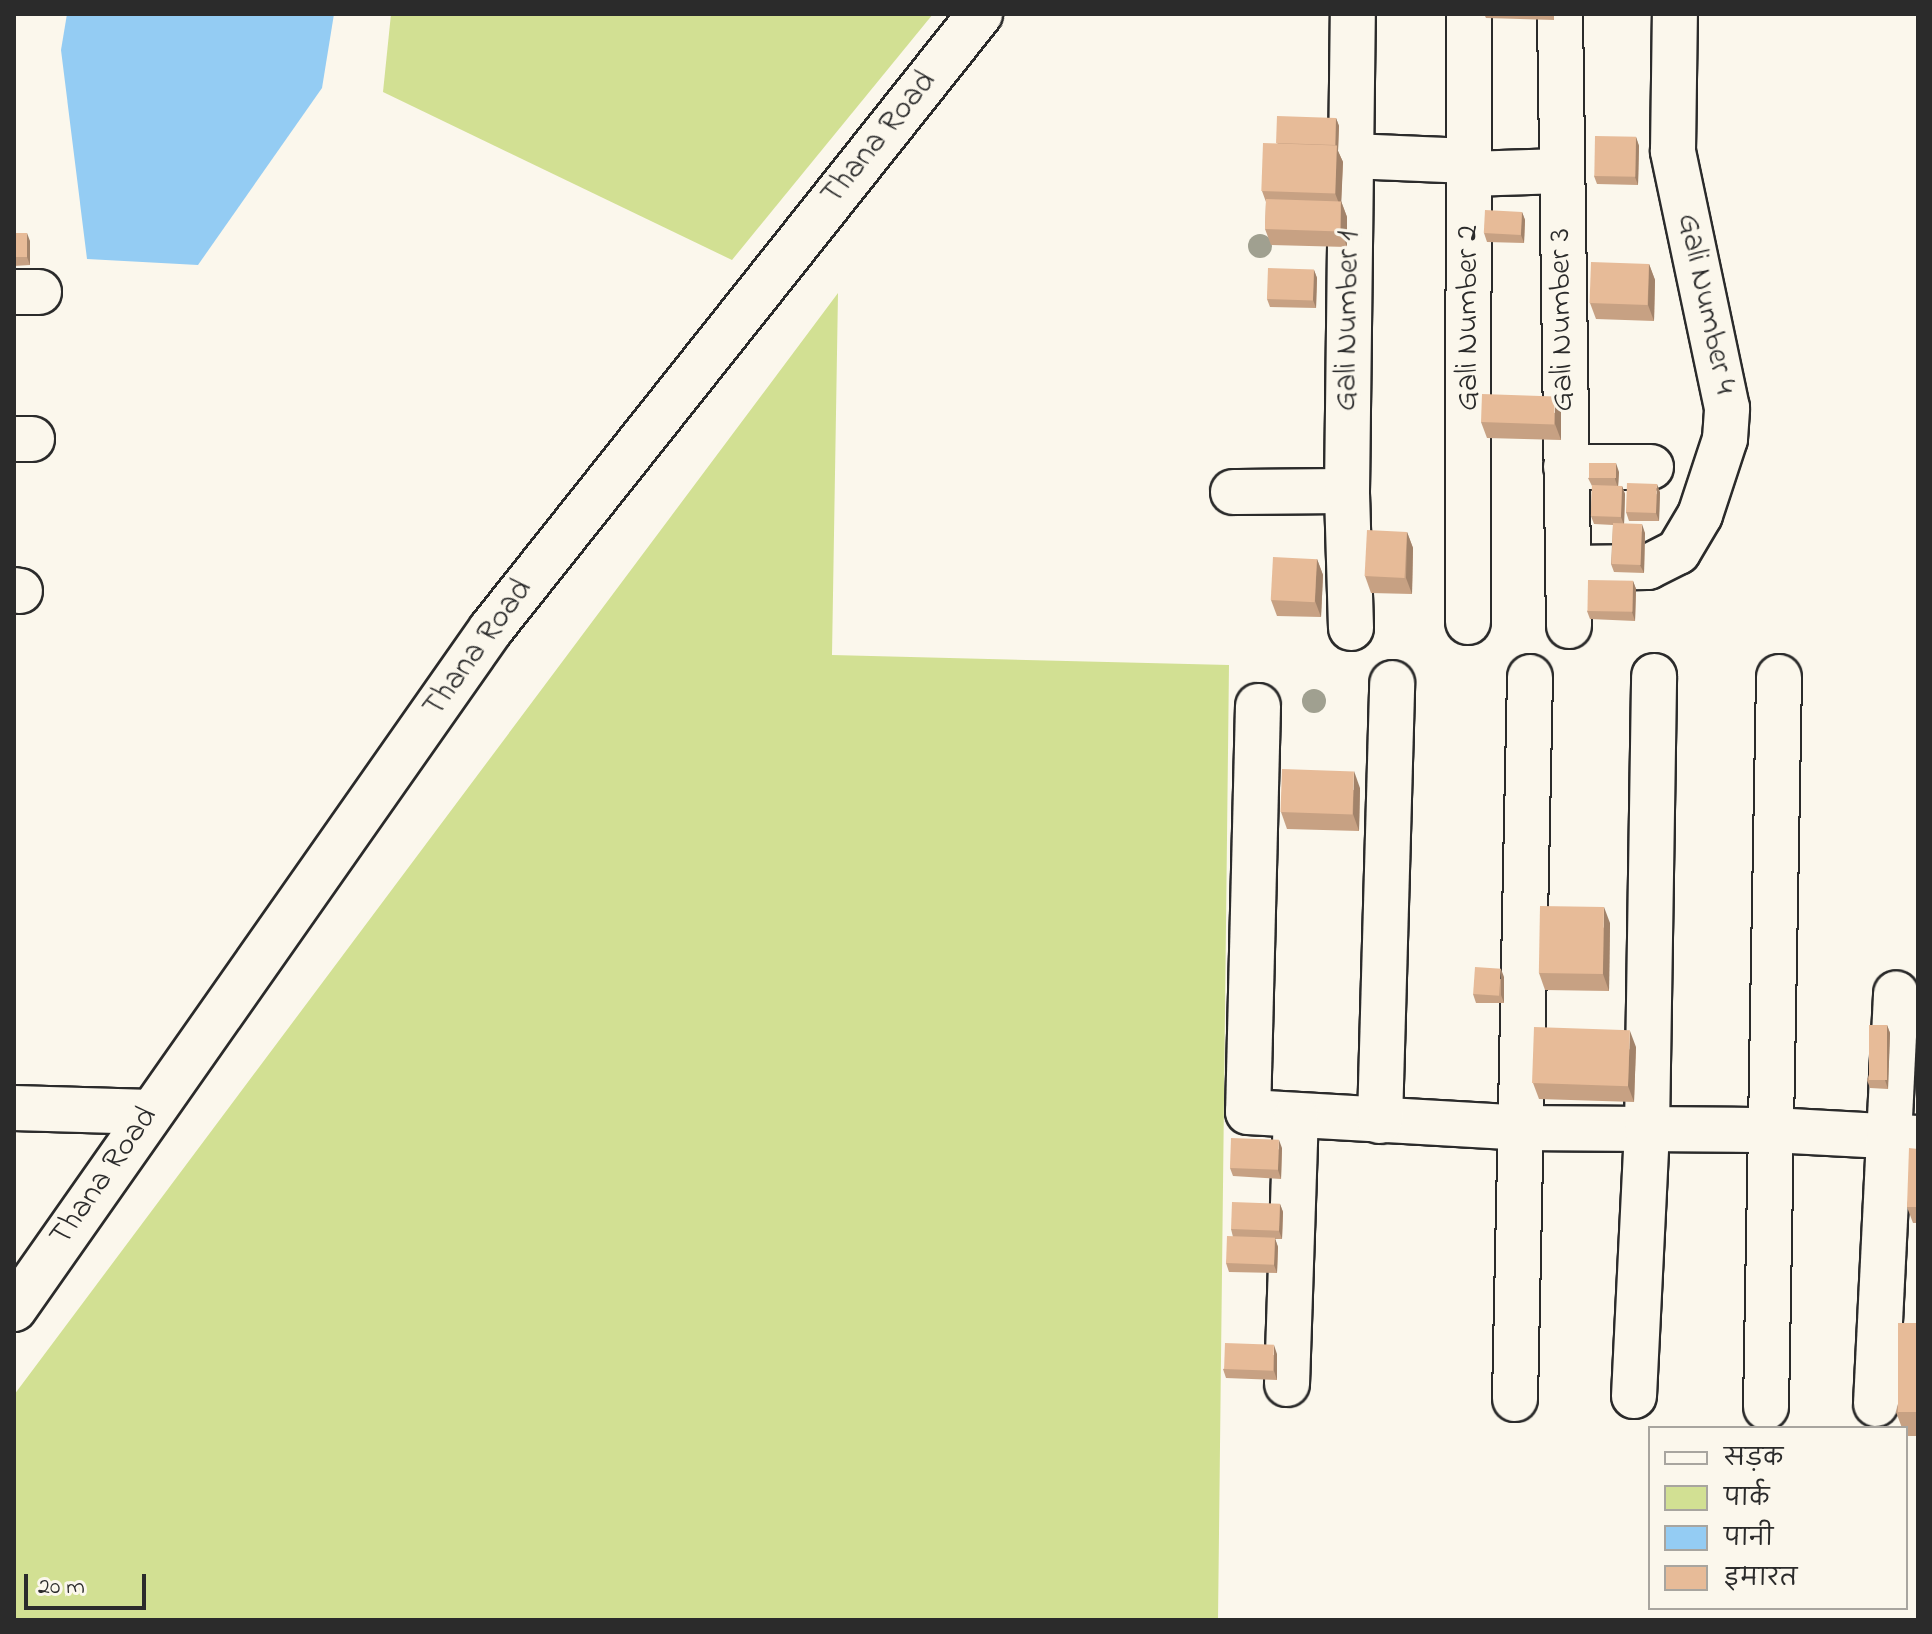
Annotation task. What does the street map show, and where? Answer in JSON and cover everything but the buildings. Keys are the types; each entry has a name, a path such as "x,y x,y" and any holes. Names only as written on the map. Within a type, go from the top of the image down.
{"street":[{"name":"Thana Road","path":"14,1309 491,629 980,14"},
{"name":"Gali Number 1","path":"1351,628 1347,491 1353,14"},
{"name":"Gali Number 2","path":"1468,622 1469,14"},
{"name":"Gali Number 3","path":"1560,14 1569,626"},
{"name":"Gali Number 4","path":"1568,568 1648,567 1678,552 1700,515 1725,439 1727,408 1673,151 1675,14"},
{"path":"1351,156 1469,168 1561,171"},
{"path":"1566,467 1651,467"},
{"path":"1233,492 1347,491"},
{"path":"1634,1396 1647,1129 1654,676"},
{"path":"1515,1399 1530,677"},
{"path":"1766,1407 1779,677"},
{"path":"1380,1121 1392,683"},
{"path":"1258,706 1248,1112 1522,1128 1772,1130 1903,1137"},
{"path":"1876,1404 1903,1137 1896,993"},
{"path":"14,1108 151,1112"},
{"path":"1287,1384 1296,1117"}],"green space":[{"path":"391,14 933,14 732,260 383,92"},
{"path":"838,293 832,655 1229,665 1218,1620 14,1620 14,1395"}],"water":[{"path":"67,14 334,14 322,88 198,265 87,259 61,50"}]}
